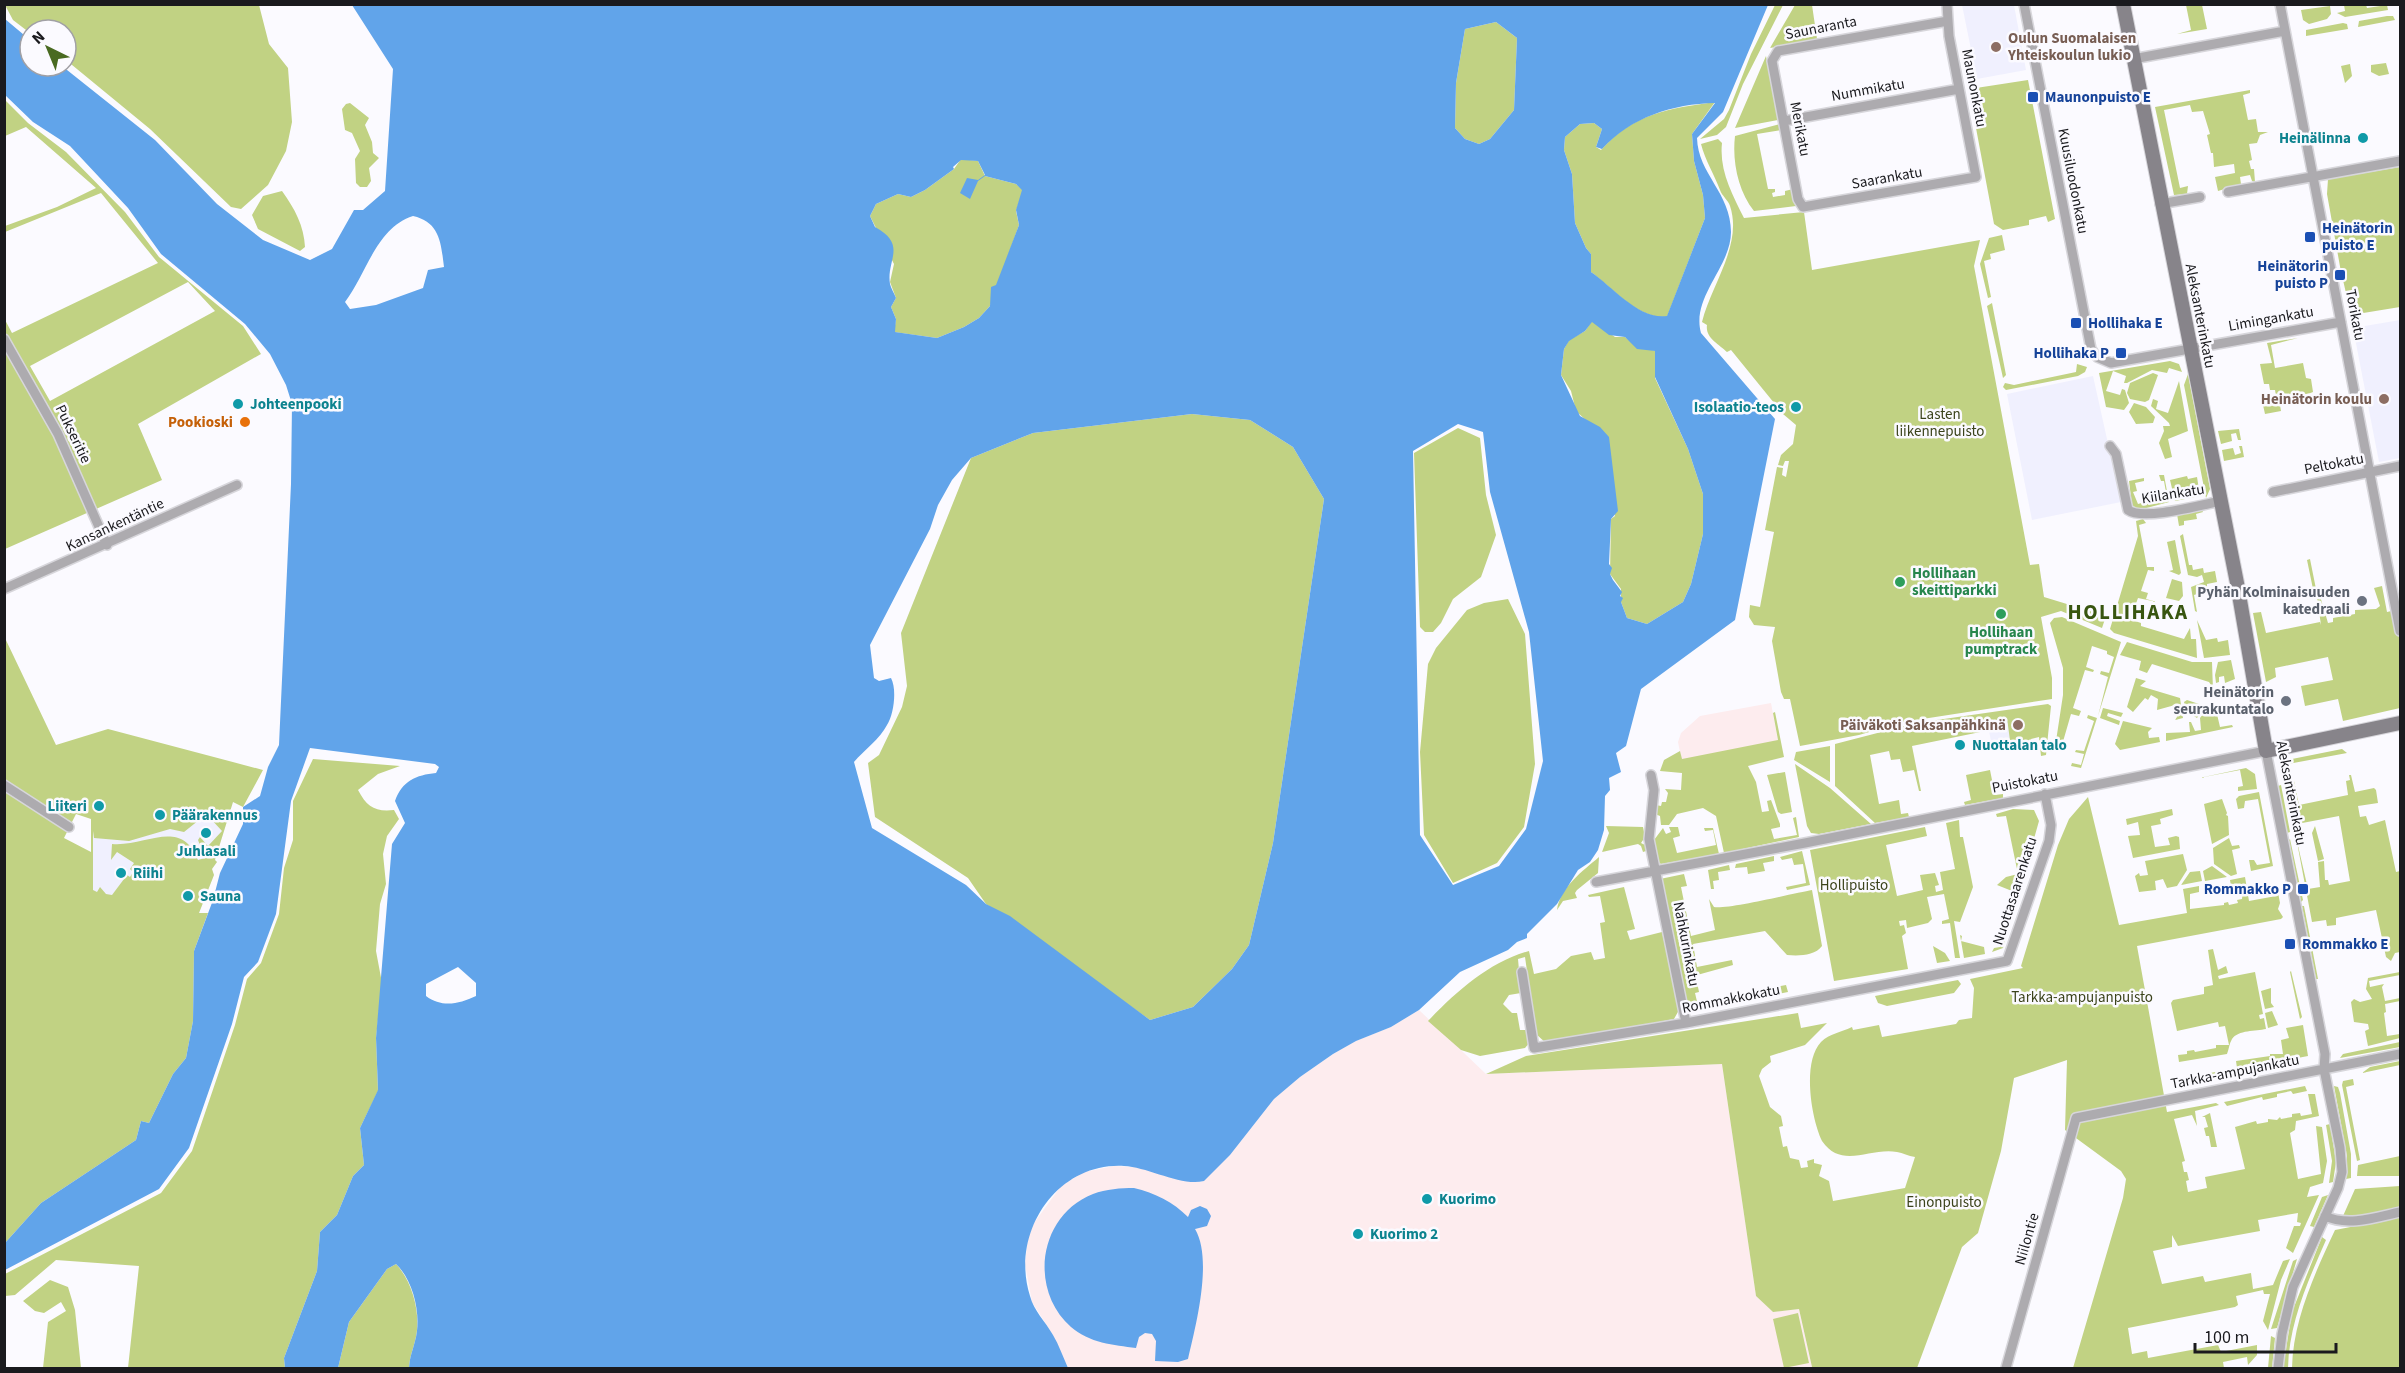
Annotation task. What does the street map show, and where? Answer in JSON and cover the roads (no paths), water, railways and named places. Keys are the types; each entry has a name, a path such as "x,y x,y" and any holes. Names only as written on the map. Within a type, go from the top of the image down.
{"main road":[{"name":"Aleksanterinkatu","path":"2122,4 2160,204 2221,501 2266,751"},
{"name":"Puistokatu","path":"2266,751 2400,723"}],"street":[{"name":"Maunonkatu","path":"1947,4 1959,89 1976,177"},
{"name":"Kuusiluodonkatu","path":"2025,4 2091,349 2100,359"},
{"name":"Torikatu","path":"2280,4 2400,631"},
{"name":"Saunaranta","path":"1773,55 1778,51 1821,42 1948,21"},
{"path":"2133,59 2285,31"},
{"name":"Merikatu","path":"1773,55 1772,61 1798,199 1803,207"},
{"name":"Nummikatu","path":"1784,120 1959,89"},
{"path":"2228,192 2400,160"},
{"path":"1976,177 1984,184"},
{"name":"Saarankatu","path":"1803,207 1976,177"},
{"path":"2160,204 2200,197"},
{"name":"Limingankatu","path":"2100,359 2111,363 2341,322"},
{"name":"Pukseritie","path":"4,339 58,434 107,545"},
{"name":"Kiilankatu","path":"2110,446 2116,454 2128,510 2134,514 2150,514 2221,501"},
{"name":"Peltokatu","path":"2273,492 2400,466"},
{"name":"Kansankentäntie","path":"4,589 107,545 237,485"},
{"name":"Puistokatu","path":"1596,882 2266,751"},
{"name":"Aleksanterinkatu","path":"2266,751 2325,1054 2324,1069 2342,1165 2340,1180 2293,1287 2282,1334 2278,1368"},
{"path":"1651,775 1654,790 1649,839 1656,872"},
{"path":"4,785 69,828"},
{"name":"Nuottasaarenkatu","path":"2007,961 2049,841 2051,825 2045,795"},
{"name":"Nahkurinkatu","path":"1656,872 1686,1023"},
{"name":"Rommakkokatu","path":"1522,972 1534,1048 1686,1023 2007,961"},
{"name":"Tarkka-ampujankatu","path":"2076,1118 2400,1054"},
{"name":"Niilontie","path":"2006,1368 2076,1118"},
{"path":"2325,1216 2336,1221 2348,1222 2400,1212"}],"water":[{"path":"352,5 1768,5 1723,112 1697,138 1703,162 1726,206 1731,232 1725,257 1701,307 1699,320 1701,333 1775,419 1735,620 1641,689 1626,746 1616,753 1621,772 1609,778 1610,790 1605,796 1604,830 1598,850 1590,862 1578,870 1557,904 1527,934 1527,938 1517,942 1508,950 1460,972 1419,1010 1391,1027 1356,1041 1300,1077 1274,1099 1230,1155 1204,1181 1175,1179 1124,1166 1100,1168 1078,1176 1059,1189 1044,1206 1033,1227 1027,1249 1026,1272 1032,1301 1055,1339 1068,1368 409,1368 417,1331 417,1311 408,1280 396,1264 387,1269 349,1322 338,1368 285,1368 284,1358 317,1271 320,1232 337,1215 353,1176 364,1165 360,1128 378,1090 376,1038 392,844 405,823 395,801 402,788 411,780 422,775 436,773 439,767 435,764 310,748 291,801 276,914 258,962 244,977 232,1024 189,1148 159,1189 5,1270 5,1243 41,1203 136,1140 141,1121 149,1123 173,1074 186,1058 193,1021 194,951 213,900 220,873 243,824 243,807 260,796 268,767 279,745 291,484 292,404 286,385 270,354 245,324 161,254 128,208 70,146 33,122 5,95 5,19 18,30 18,78 77,78 155,140 217,204 263,240 310,260 332,249 354,210 363,210 385,191 393,69","holes":["1496,22 1517,38 1514,110 1490,139 1479,144 1465,139 1455,128 1456,83 1465,29","1715,103 1692,134 1694,161 1703,195 1705,218 1667,316 1657,316 1636,308 1591,272 1591,254 1575,223 1572,174 1564,150 1565,137 1580,124 1594,123 1602,129 1596,147 1602,149 1626,128 1654,114 1699,104","961,160 978,161 985,175 978,180 967,178 960,193 970,199 978,181 985,176 1016,184 1022,190 1016,210 1019,225 996,285 991,287 990,306 979,318 937,338 895,332 896,319 891,307 896,298 890,284 893,247 891,240 875,227 870,216 876,204 898,194 911,197 925,190 954,169 953,167","413,216 422,219 434,228 440,242 444,267 428,270 423,288 376,305 350,309 345,302 373,253 390,230","1592,322 1609,335 1625,337 1637,349 1655,351 1655,377 1688,449 1703,494 1703,534 1691,584 1683,602 1647,624 1627,618 1621,602 1622,592 1610,574 1612,568 1609,564 1611,519 1618,511 1609,437 1600,427 1580,416 1561,375 1564,349 1569,341 1585,331","1192,414 1250,420 1293,447 1324,499 1273,843 1249,945 1232,969 1193,1007 1150,1020 1010,916 986,904 966,885 872,828 854,762 884,730 894,702 891,678 879,681 874,678 870,645 930,529 938,505 952,480 971,458 1033,433","1458,424 1483,432 1490,492 1529,632 1543,761 1526,829 1499,866 1453,885 1420,835 1413,451","458,967 476,983 476,996 451,1004 438,1002 426,996 426,984"]},
{"path":"1134,1188 1163,1199 1188,1217 1191,1210 1200,1206 1207,1209 1211,1216 1207,1226 1195,1229 1203,1257 1201,1292 1188,1359 1178,1362 1155,1361 1156,1341 1152,1334 1145,1333 1139,1337 1136,1348 1086,1337 1071,1327 1057,1311 1049,1293 1045,1274 1046,1254 1051,1235 1061,1218 1075,1204 1093,1194 1114,1189"}],"place":[{"name":"Oulun Suomalaisen Yhteiskoulun lukio","path":"1996,47"},
{"name":"Maunonpuisto E","path":"2033,97"},
{"name":"Heinälinna","path":"2363,138"},
{"name":"Heinätorin puisto E","path":"2310,237"},
{"name":"Heinätorin puisto P","path":"2340,275"},
{"name":"Hollihaka E","path":"2076,323"},
{"name":"Hollihaka P","path":"2121,353"},
{"name":"Heinätorin koulu","path":"2384,399"},
{"name":"Johteenpooki","path":"238,404"},
{"name":"Isolaatio-teos","path":"1796,407"},
{"name":"Pookioski","path":"245,422"},
{"name":"Hollihaan skeittiparkki","path":"1900,582"},
{"name":"Pyhän Kolminaisuuden katedraali","path":"2362,601"},
{"name":"Hollihaan pumptrack","path":"2001,614"},
{"name":"Heinätorin seurakuntatalo","path":"2286,701"},
{"name":"Päiväkoti Saksanpähkinä","path":"2018,725"},
{"name":"Nuottalan talo","path":"1960,745"},
{"name":"Liiteri","path":"99,806"},
{"name":"Päärakennus","path":"160,815"},
{"name":"Juhlasali","path":"206,833"},
{"name":"Riihi","path":"121,873"},
{"name":"Rommakko P","path":"2303,889"},
{"name":"Sauna","path":"188,896"},
{"name":"Rommakko E","path":"2290,944"},
{"name":"Kuorimo","path":"1427,1199"},
{"name":"Kuorimo 2","path":"1358,1234"}],"district":[{"name":"HOLLIHAKA","path":"2128,612"}],"park label":[{"name":"Lasten liikennepuisto","path":"1940,422"},
{"name":"Hollipuisto","path":"1854,885"},
{"name":"Tarkka-ampujanpuisto","path":"2082,997"},
{"name":"Einonpuisto","path":"1944,1202"}]}
